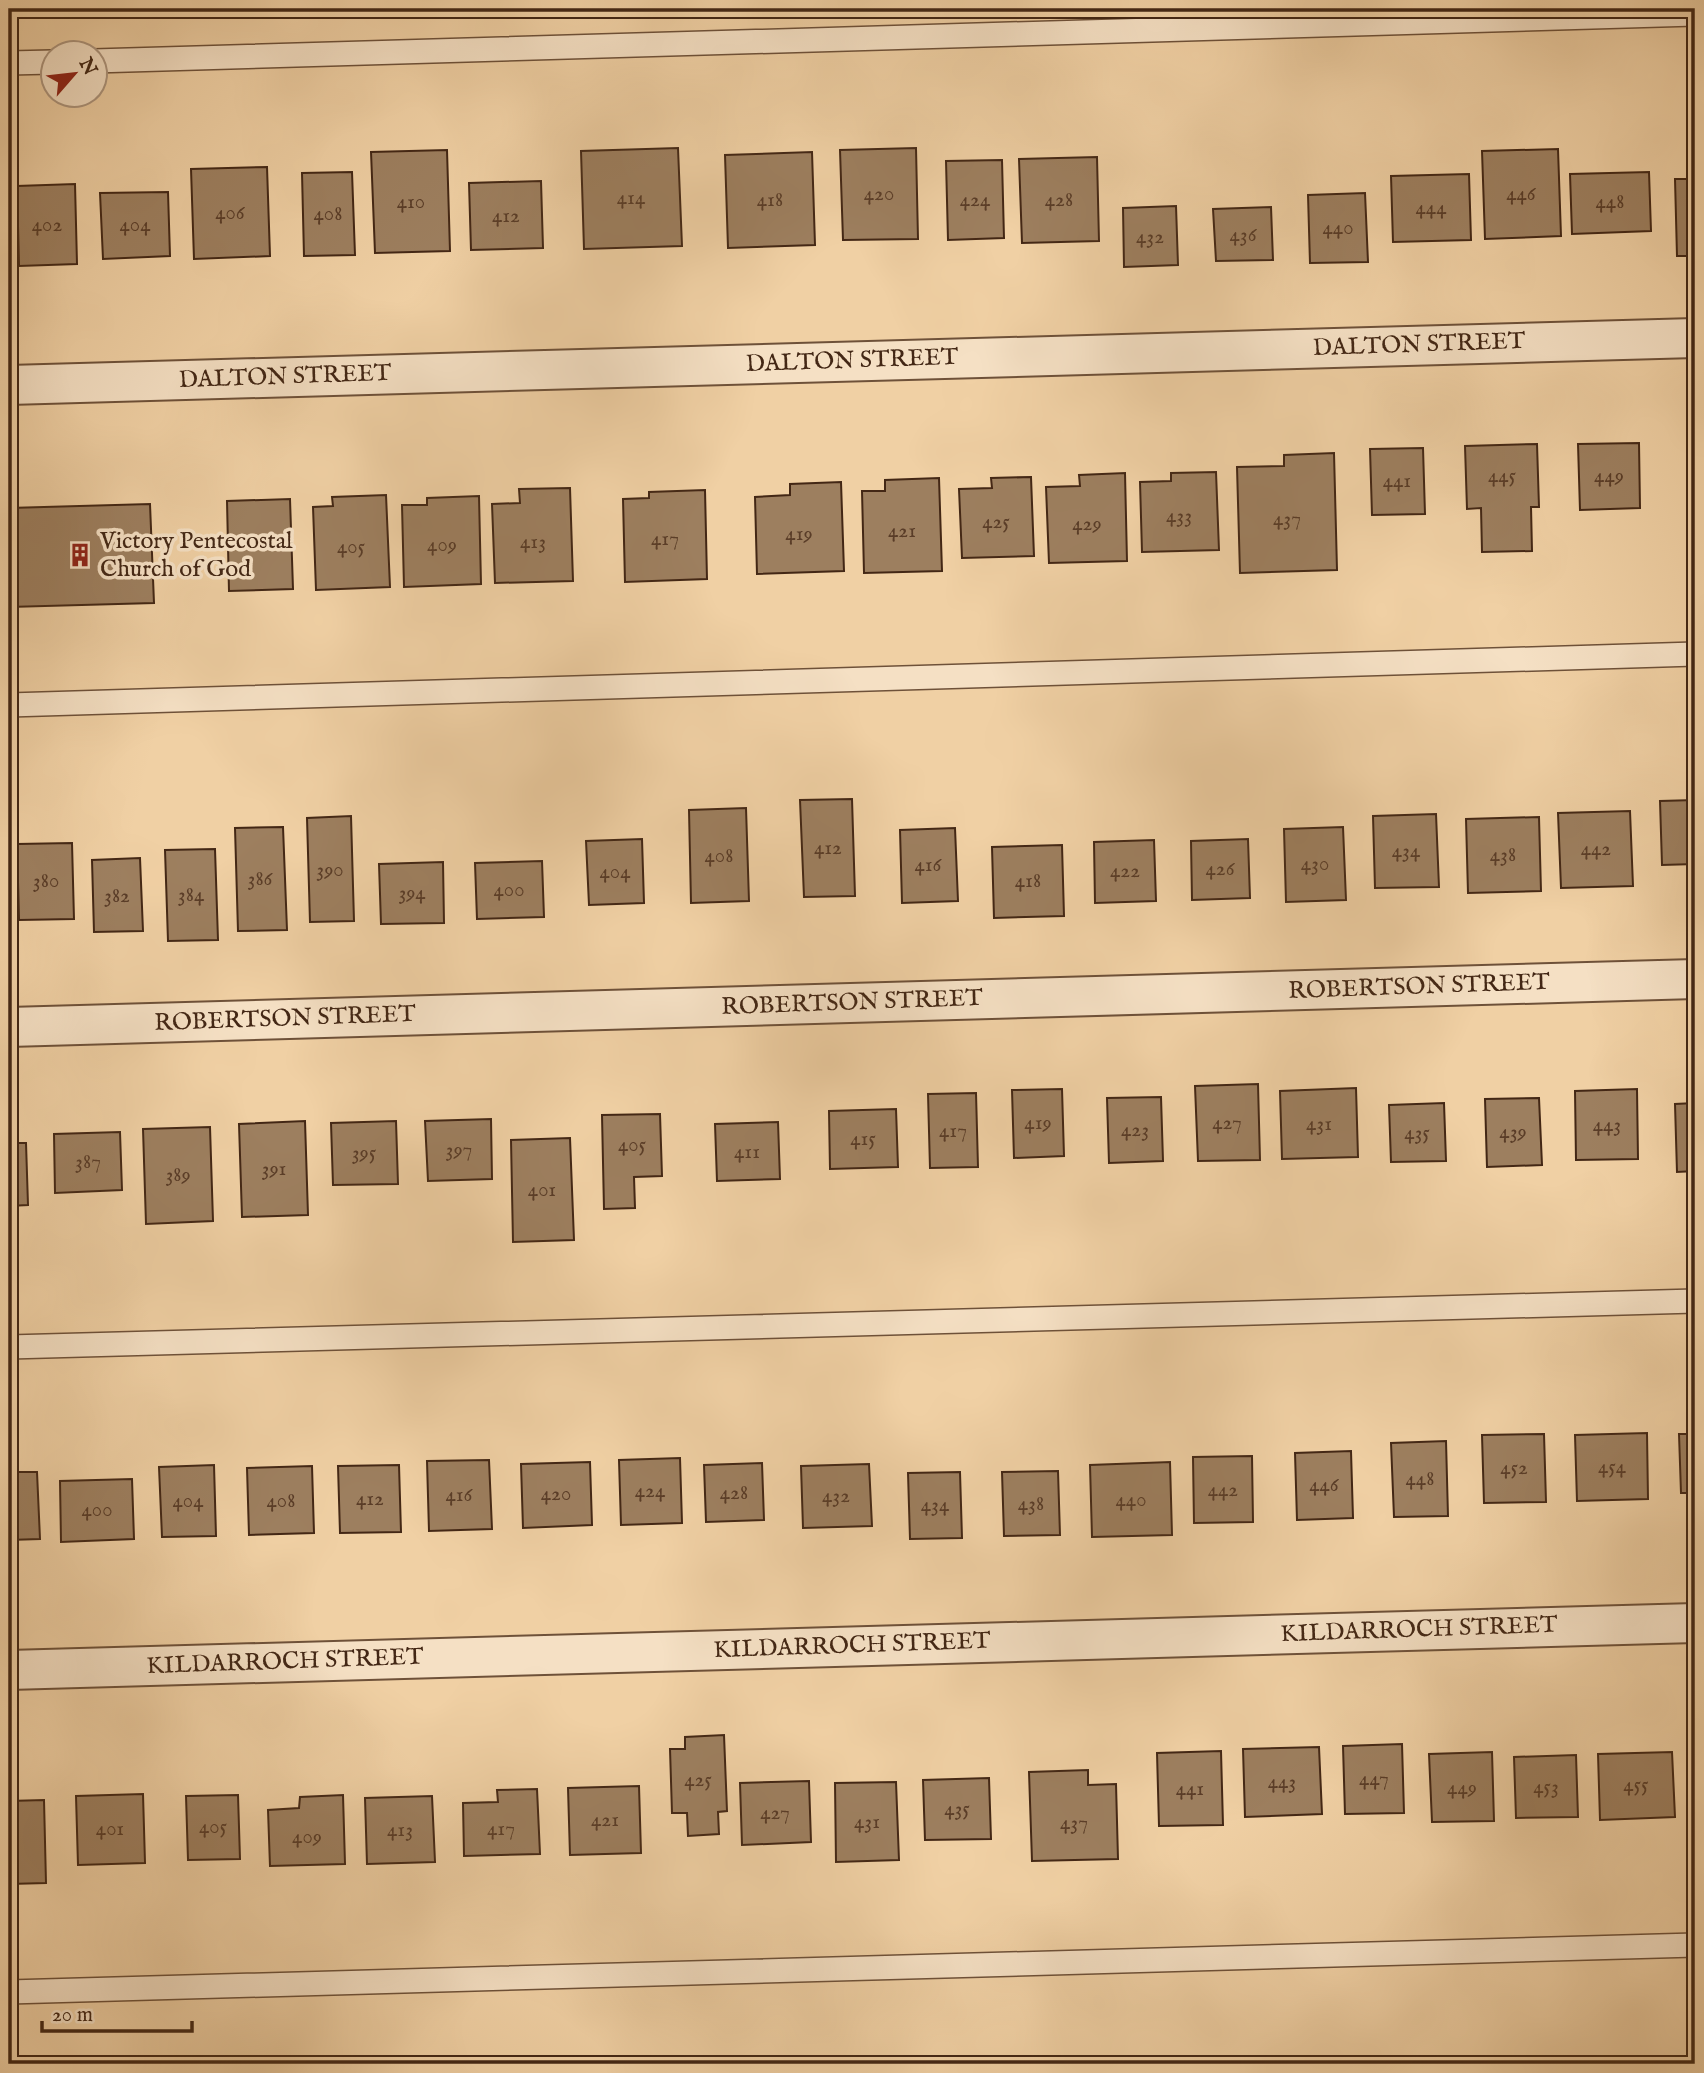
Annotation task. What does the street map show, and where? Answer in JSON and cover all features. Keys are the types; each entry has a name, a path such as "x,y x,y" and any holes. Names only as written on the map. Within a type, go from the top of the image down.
{"street":[{"name":"DALTON STREET","path":"9,385 1695,338"},
{"name":"ROBERTSON STREET","path":"9,1027 1695,979"},
{"name":"KILDARROCH STREET","path":"9,1670 1695,1623"}],"lane":[{"path":"108,61 1695,14"},
{"path":"9,63 38,62"},
{"path":"9,705 1695,654"},
{"path":"9,1347 1695,1301"},
{"path":"9,1992 1695,1945"}],"building":[{"path":"678,148 682,246 584,249 581,151"},
{"path":"916,148 918,239 843,240 840,150"},
{"path":"1558,149 1561,236 1485,239 1482,151"},
{"path":"447,150 450,251 375,253 371,152"},
{"path":"812,152 815,245 728,248 725,155"},
{"path":"1097,157 1099,241 1022,243 1019,159"},
{"path":"1002,160 1004,238 948,240 946,161"},
{"path":"267,167 270,256 194,259 191,169"},
{"path":"352,172 355,255 304,256 302,173"},
{"path":"1649,172 1651,231 1572,234 1570,174"},
{"path":"1469,174 1471,240 1393,242 1391,176"},
{"path":"1675,179 1695,179 1695,256 1677,256"},
{"path":"541,181 543,248 471,250 469,183"},
{"path":"75,184 77,264 19,266 17,186"},
{"path":"168,192 170,256 103,259 100,193"},
{"path":"1365,193 1368,262 1310,263 1308,195"},
{"path":"1176,206 1178,265 1124,267 1123,208"},
{"path":"1271,207 1273,260 1216,261 1213,209"},
{"path":"1639,443 1640,508 1580,510 1578,444"},
{"path":"1537,444 1539,507 1531,507 1532,551 1482,552 1481,508 1467,509 1465,446"},
{"path":"1423,448 1425,514 1372,515 1370,449"},
{"path":"1690,452 1695,452 1695,527 1691,527"},
{"path":"1334,453 1337,570 1240,573 1237,467 1284,466 1284,455"},
{"path":"1216,472 1219,550 1142,552 1140,482 1171,481 1171,473"},
{"path":"1125,473 1127,561 1049,563 1046,487 1080,486 1079,475"},
{"path":"1031,477 1034,556 962,558 959,489 992,488 991,478"},
{"path":"939,478 942,571 864,573 862,491 885,491 885,480"},
{"path":"841,482 844,571 757,574 755,497 790,495 790,484"},
{"path":"570,488 573,581 495,583 492,504 520,503 519,489"},
{"path":"705,490 707,579 625,582 623,499 649,498 649,492"},
{"path":"386,495 390,587 316,590 313,507 333,506 332,497"},
{"path":"479,496 481,584 404,587 402,505 427,505 427,498"},
{"path":"290,499 293,589 229,591 227,501"},
{"name":"Victory Pentecostal Church of God","path":"150,504 154,603 9,607 9,508"},
{"path":"852,799 855,896 804,897 800,800"},
{"path":"1695,800 1695,864 1662,865 1660,801"},
{"path":"746,808 749,901 691,903 689,810"},
{"path":"1630,811 1633,886 1561,888 1558,813"},
{"path":"1436,814 1439,887 1375,888 1373,816"},
{"path":"351,816 354,921 310,922 307,818"},
{"path":"1539,817 1541,891 1468,893 1466,819"},
{"path":"283,827 287,930 238,931 235,828"},
{"path":"1343,827 1346,900 1286,902 1284,829"},
{"path":"955,828 958,901 902,903 900,830"},
{"path":"642,839 644,903 589,905 586,841"},
{"path":"1248,839 1250,898 1192,900 1191,841"},
{"path":"1154,840 1156,901 1095,903 1094,842"},
{"path":"72,843 74,919 19,920 17,844"},
{"path":"1062,845 1064,916 994,918 992,847"},
{"path":"215,849 218,940 168,941 165,850"},
{"path":"140,858 143,931 94,932 92,860"},
{"path":"542,861 544,917 477,919 475,863"},
{"path":"443,862 444,923 381,924 379,864"},
{"path":"1258,1084 1260,1160 1198,1161 1195,1086"},
{"path":"1356,1088 1358,1157 1282,1159 1280,1091"},
{"path":"1062,1089 1064,1156 1014,1158 1012,1090"},
{"path":"1637,1089 1638,1159 1576,1160 1575,1091"},
{"path":"976,1093 978,1167 930,1168 928,1094"},
{"path":"1161,1097 1163,1161 1109,1163 1107,1098"},
{"path":"1539,1098 1542,1165 1487,1167 1485,1099"},
{"path":"1444,1103 1446,1161 1391,1162 1389,1105"},
{"path":"1695,1103 1695,1171 1677,1172 1675,1104"},
{"path":"896,1109 898,1167 830,1169 829,1111"},
{"path":"660,1114 662,1176 634,1177 635,1208 604,1209 602,1115"},
{"path":"491,1119 492,1179 428,1181 425,1121"},
{"path":"305,1121 308,1215 242,1217 239,1124"},
{"path":"396,1121 398,1184 333,1185 331,1123"},
{"path":"778,1122 780,1179 717,1181 715,1124"},
{"path":"210,1127 213,1221 146,1224 143,1129"},
{"path":"120,1132 122,1190 55,1193 54,1134"},
{"path":"570,1138 574,1240 513,1242 511,1140"},
{"path":"9,1143 26,1143 28,1205 9,1206"},
{"path":"1647,1433 1648,1499 1577,1501 1575,1435"},
{"path":"1544,1434 1546,1502 1484,1503 1482,1435"},
{"path":"1679,1434 1695,1434 1695,1493 1681,1493"},
{"path":"1446,1441 1448,1516 1394,1517 1391,1443"},
{"path":"1351,1451 1353,1518 1297,1520 1295,1453"},
{"path":"1252,1456 1253,1522 1194,1523 1193,1457"},
{"path":"680,1458 682,1523 621,1525 619,1460"},
{"path":"489,1460 492,1529 429,1531 427,1461"},
{"path":"590,1462 592,1525 523,1528 521,1464"},
{"path":"1170,1462 1172,1535 1092,1537 1090,1465"},
{"path":"762,1463 764,1520 706,1522 704,1465"},
{"path":"869,1464 872,1526 803,1528 801,1466"},
{"path":"214,1465 216,1536 162,1537 159,1467"},
{"path":"399,1465 401,1532 340,1533 338,1466"},
{"path":"312,1466 314,1533 249,1535 247,1468"},
{"path":"1058,1471 1060,1535 1004,1536 1002,1472"},
{"path":"9,1472 37,1472 40,1539 9,1540"},
{"path":"960,1472 962,1538 910,1539 908,1473"},
{"path":"132,1479 134,1539 61,1542 60,1481"},
{"path":"724,1735 727,1811 718,1812 719,1834 688,1836 687,1813 672,1813 670,1749 685,1749 685,1737"},
{"path":"1402,1744 1404,1813 1345,1814 1343,1746"},
{"path":"1319,1747 1322,1814 1245,1817 1243,1749"},
{"path":"1221,1751 1223,1825 1159,1826 1157,1753"},
{"path":"1492,1752 1494,1821 1432,1822 1429,1754"},
{"path":"1672,1752 1675,1817 1600,1820 1598,1754"},
{"path":"1691,1753 1695,1753 1695,1819 1693,1819"},
{"path":"1576,1755 1578,1817 1516,1818 1514,1757"},
{"path":"1088,1770 1088,1785 1116,1784 1118,1859 1032,1861 1029,1772"},
{"path":"989,1778 991,1839 925,1840 923,1780"},
{"path":"809,1781 811,1842 742,1845 740,1783"},
{"path":"896,1782 899,1860 836,1862 835,1783"},
{"path":"639,1786 641,1853 570,1855 568,1788"},
{"path":"537,1789 540,1854 464,1856 463,1803 498,1802 497,1790"},
{"path":"143,1794 145,1863 78,1865 76,1796"},
{"path":"238,1795 240,1859 188,1860 186,1796"},
{"path":"343,1795 345,1864 270,1866 268,1810 299,1808 300,1797"},
{"path":"432,1796 435,1862 367,1864 365,1798"},
{"path":"44,1800 46,1883 9,1884 9,1801"},
{"path":"92,2056 92,2064 9,2064 9,2059"}],"place":[{"name":"Victory Pentecostal Church of God","path":"80,555"}]}
